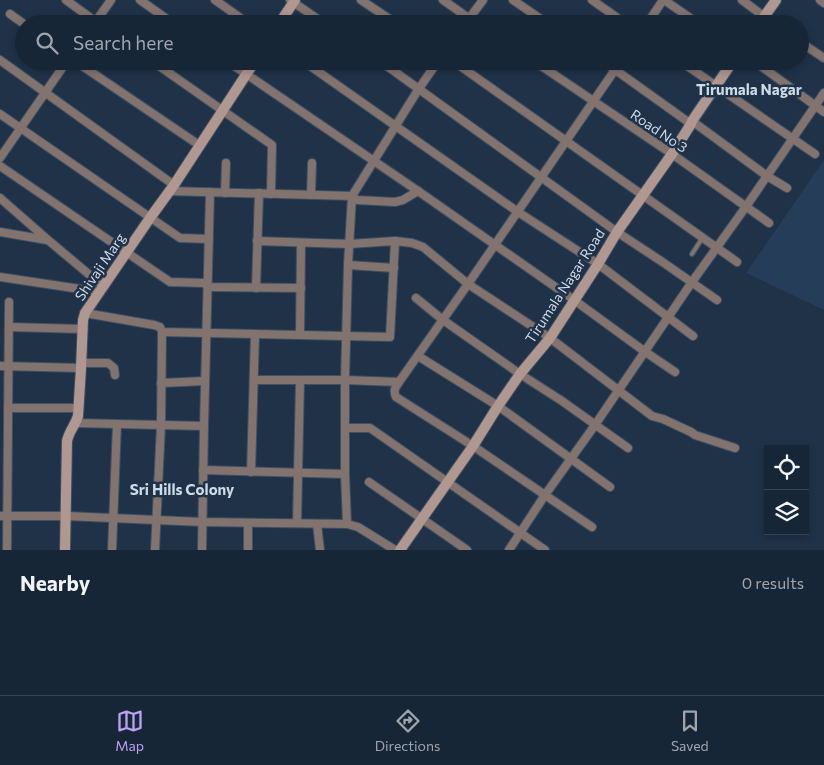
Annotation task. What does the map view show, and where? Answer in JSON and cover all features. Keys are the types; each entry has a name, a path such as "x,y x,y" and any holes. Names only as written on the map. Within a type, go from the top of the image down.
{"street":[{"path":"66,0 86,15"},
{"path":"101,15 111,0"},
{"path":"140,0 161,15"},
{"path":"215,0 236,15"},
{"path":"361,0 384,15"},
{"path":"443,0 460,15"},
{"path":"472,15 483,0"},
{"path":"513,0 535,15"},
{"path":"592,0 613,15"},
{"path":"653,15 664,0 686,15"},
{"path":"742,0 756,15"},
{"path":"765,15 776,0"},
{"path":"820,0 824,3"},
{"path":"284,15 293,1 313,15"},
{"path":"10,14 15,18"},
{"path":"809,48 824,58"},
{"path":"0,60 46,92 171,188 225,193 352,196 357,200 395,202 403,200 418,191"},
{"path":"0,158 62,70"},
{"path":"88,70 199,145"},
{"path":"165,70 272,145 271,194"},
{"path":"239,70 418,191 675,372"},
{"name":"Shivaji Marg","path":"66,550 67,441 78,416 83,320 126,252 224,110 249,70"},
{"path":"316,70 518,212 598,264 693,336"},
{"path":"392,70 617,232 717,300"},
{"path":"347,524 345,380 352,196 432,70"},
{"path":"466,70 737,262"},
{"name":"Road No 3","path":"548,70 672,154 769,224"},
{"path":"592,527 473,446 396,397 395,388 616,70 787,188"},
{"path":"693,70 815,154"},
{"name":"Tirumala Nagar Road","path":"400,550 473,446 520,374 550,338 617,232 672,154 727,70"},
{"path":"766,70 824,112"},
{"path":"509,550 644,351 824,93"},
{"path":"0,114 180,238 209,239"},
{"path":"225,193 226,163"},
{"path":"312,163 312,195"},
{"path":"0,166 170,282 204,283 208,287 301,288"},
{"path":"202,550 210,192"},
{"path":"256,288 258,194"},
{"path":"1,200 102,289"},
{"path":"0,232 48,240"},
{"path":"257,241 349,244 395,240 423,247 468,284 550,338 652,416 663,419 695,435 735,448"},
{"path":"162,332 390,337 395,240"},
{"path":"300,335 301,243"},
{"path":"348,265 394,268"},
{"path":"0,277 102,289"},
{"path":"416,298 443,320 628,448"},
{"path":"7,550 4,516 8,408 4,366 9,327 9,302"},
{"path":"86,313 154,325 160,327 162,332 161,425 156,550"},
{"path":"9,327 82,329"},
{"path":"251,472 255,334"},
{"path":"418,356 498,406 610,487"},
{"path":"4,366 82,366 108,363 112,364 115,375"},
{"path":"254,380 400,382"},
{"path":"297,523 300,380"},
{"path":"161,382 205,382"},
{"path":"8,408 79,408"},
{"path":"76,423 204,426"},
{"path":"112,550 117,424"},
{"path":"345,428 370,428 545,550"},
{"path":"203,470 345,474"},
{"path":"368,482 467,550"},
{"path":"4,516 347,524 358,527 395,550"},
{"path":"248,523 248,550"},
{"path":"317,524 320,550"}],"lane":[{"path":"692,254 704,238"}],"shaded area":[{"path":"824,160 824,310 746,273"}],"district":[{"name":"Tirumala Nagar","path":"749,90"},
{"name":"Sri Hills Colony","path":"182,490"}]}
